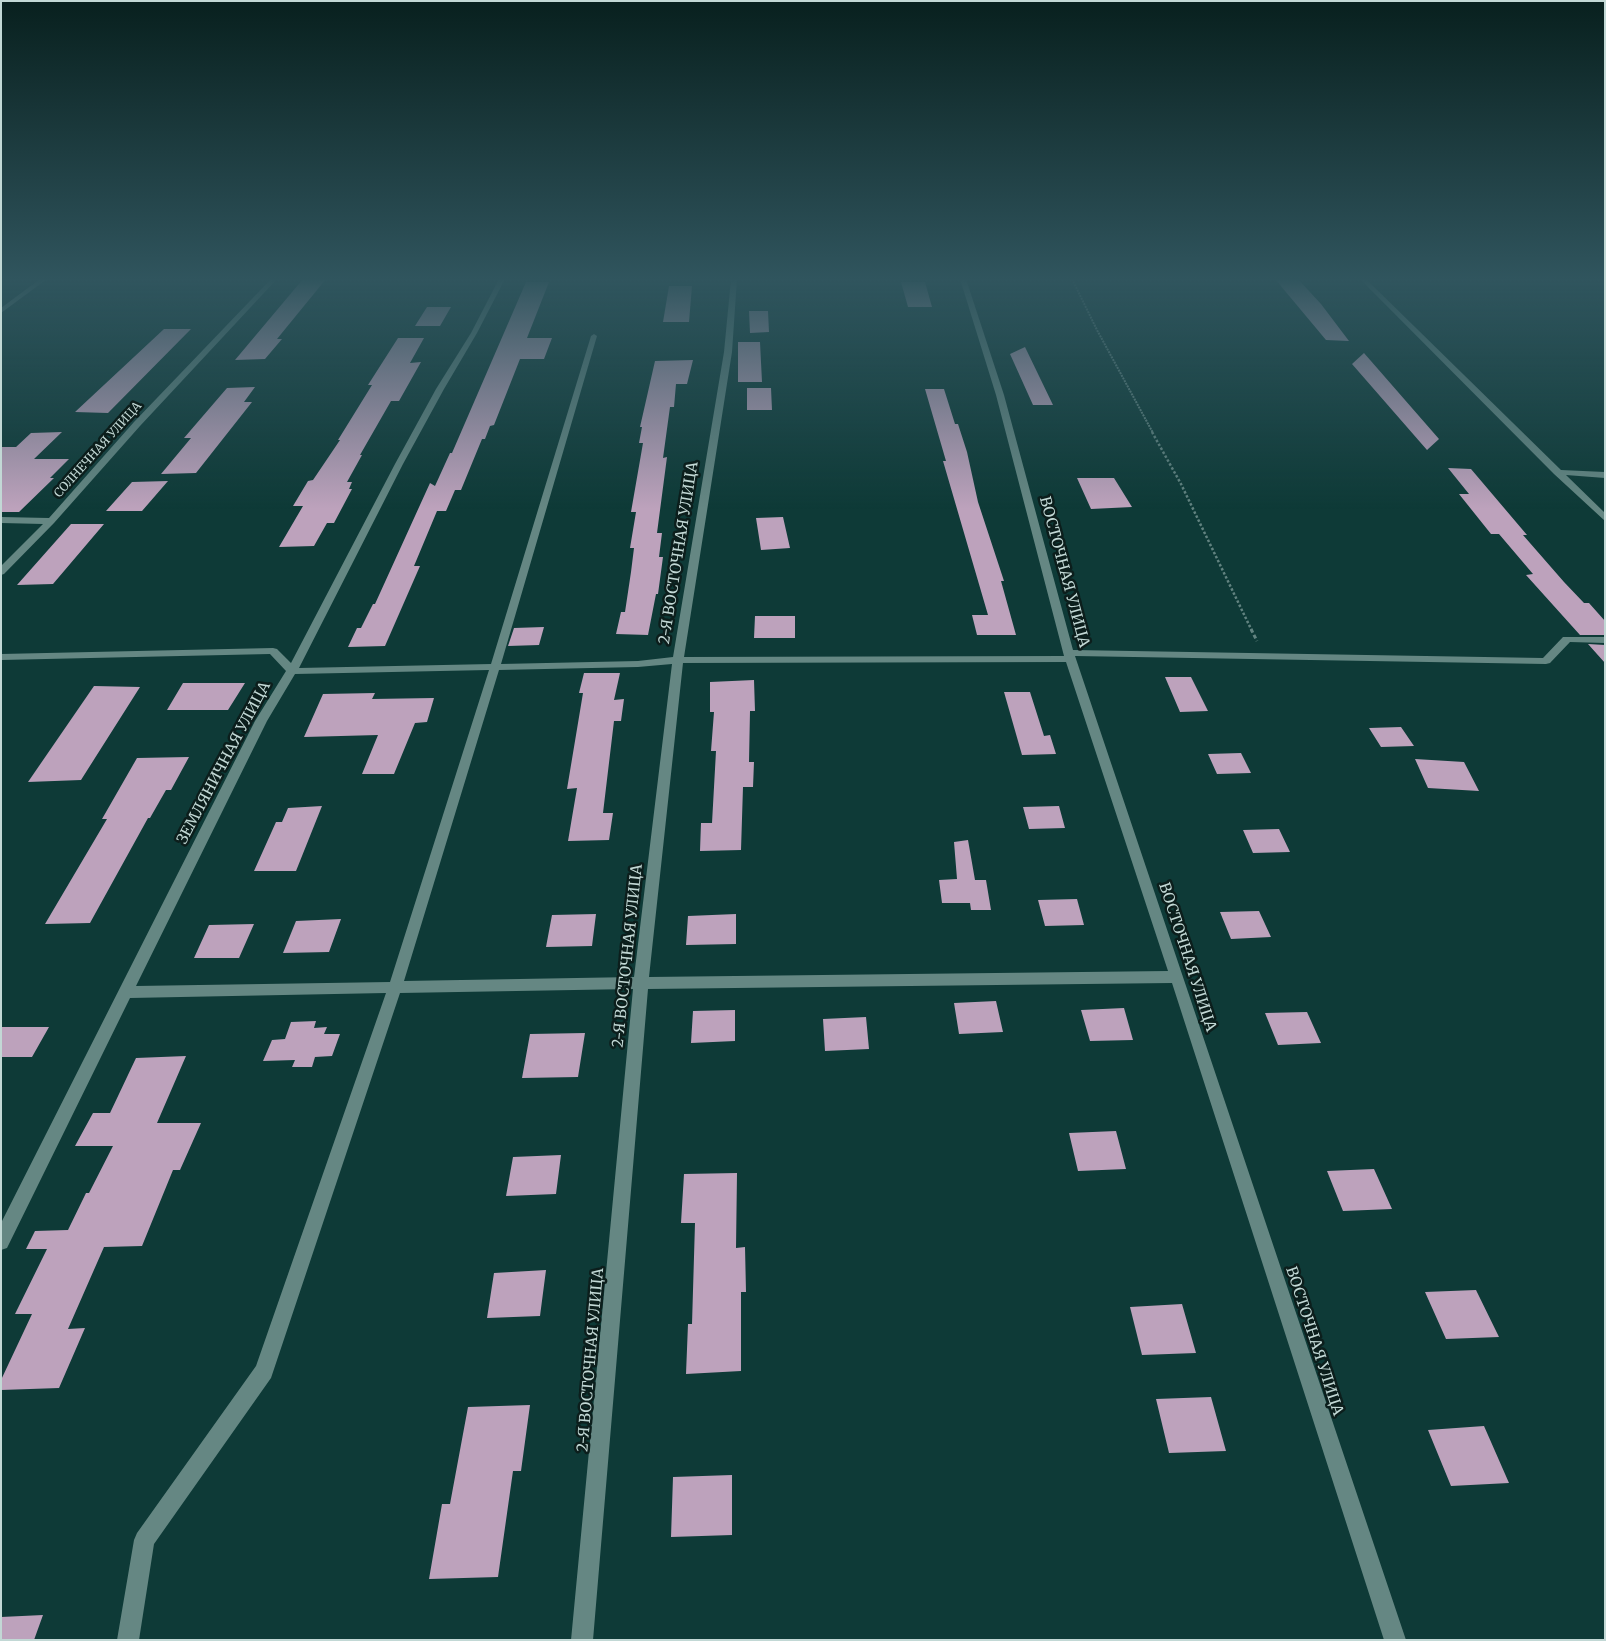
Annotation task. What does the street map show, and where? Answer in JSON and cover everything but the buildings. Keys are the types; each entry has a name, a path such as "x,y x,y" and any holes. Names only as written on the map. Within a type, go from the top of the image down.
{"street":[{"name":"СОЛНЕЧНАЯ УЛИЦА","path":"1,572 51,521 137,424 202,356"},
{"name":"ЗЕМЛЯНИЧНАЯ УЛИЦА","path":"1,1242 261,721 292,671 399,464 460,356"},
{"path":"128,1640 144,1540 264,1371 395,987 495,667 588,356"},
{"name":"2-Я ВОСТОЧНАЯ УЛИЦА","path":"582,1640 640,983 678,660 727,356"},
{"name":"ВОСТОЧНАЯ УЛИЦА","path":"987,356 1000,395 1069,656 1177,977 1395,1640"},
{"path":"1440,356 1605,518"},
{"path":"1557,472 1605,475"},
{"path":"1,520 51,521"},
{"path":"1,657 273,651 292,671 638,664 678,660 1069,656 1546,661 1567,639 1605,640"},
{"path":"125,992 640,983 1177,977"}],"path":[{"path":"1112,356 1181,484 1265,657"}]}
